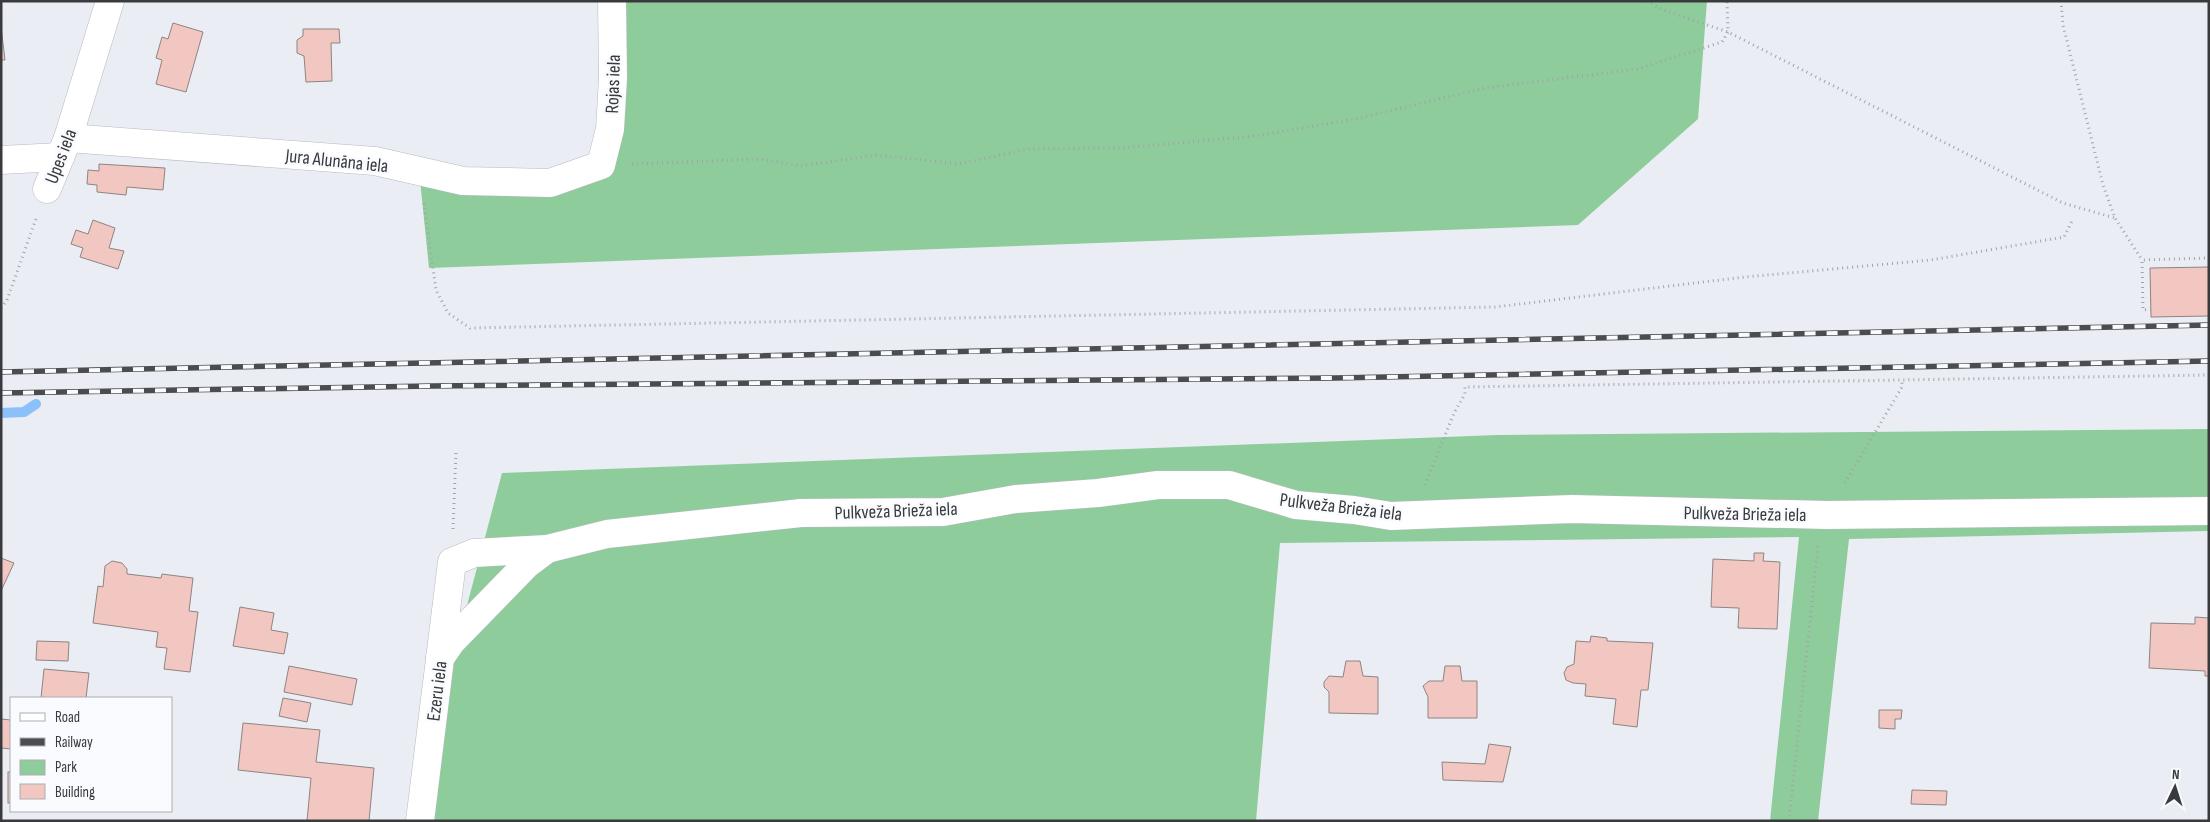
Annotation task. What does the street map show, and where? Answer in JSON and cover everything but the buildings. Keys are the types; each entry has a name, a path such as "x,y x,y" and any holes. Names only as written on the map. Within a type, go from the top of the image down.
{"street":[{"name":"Upes iela","path":"47,189 64,148 110,1"},
{"name":"Rojas iela","path":"602,165 610,121 613,78 612,1"},
{"name":"Jura Alunāna iela","path":"1,160 64,148 375,161 463,180 550,183 602,165"},
{"name":"Pulkveža Brieža iela","path":"452,562 474,554 547,549 598,535 801,513 943,512 1016,499 1098,493 1158,485 1229,485 1296,505 1354,510 1391,516 1572,509 1827,514 2209,511"},
{"path":"440,658 452,642 527,564 547,549"},
{"name":"Ezeru iela","path":"420,821 452,562"}],"path":[{"path":"1647,1 1663,10 1728,32 2063,203 2115,218"},
{"path":"602,165 761,159 800,166 877,155 959,164 1028,149 1121,148 1255,136 1355,119 1485,88 1638,69 1722,42 1728,32 1728,1"},
{"path":"2061,1 2063,25 2103,185 2115,218 2142,260 2143,310 2151,310"},
{"path":"419,170 436,290 448,313 470,328 1495,307 1745,277 1931,260 2064,237 2073,219"},
{"name":"Upes iela","path":"1,308 7,300 47,189"},
{"path":"2142,260 2209,258"},
{"path":"1412,516 1454,414 1465,394 1465,387 2209,375"},
{"path":"1789,821 1820,526 1902,387 1902,380"},
{"path":"452,562 456,452"}],"green space":[{"path":"612,1 1707,1 1698,119 1578,225 429,268 419,170 463,181 601,165"},
{"path":"2209,429 2209,531 1849,539 1818,821 1770,821 1799,537 1280,543 1256,821 430,821 442,700 502,473 1497,435"}],"waterway":[{"path":"1,413 24,412 36,404"}],"railway":[{"path":"1,372 2209,325"},
{"path":"1,393 432,386 1335,378 2209,361"}]}
